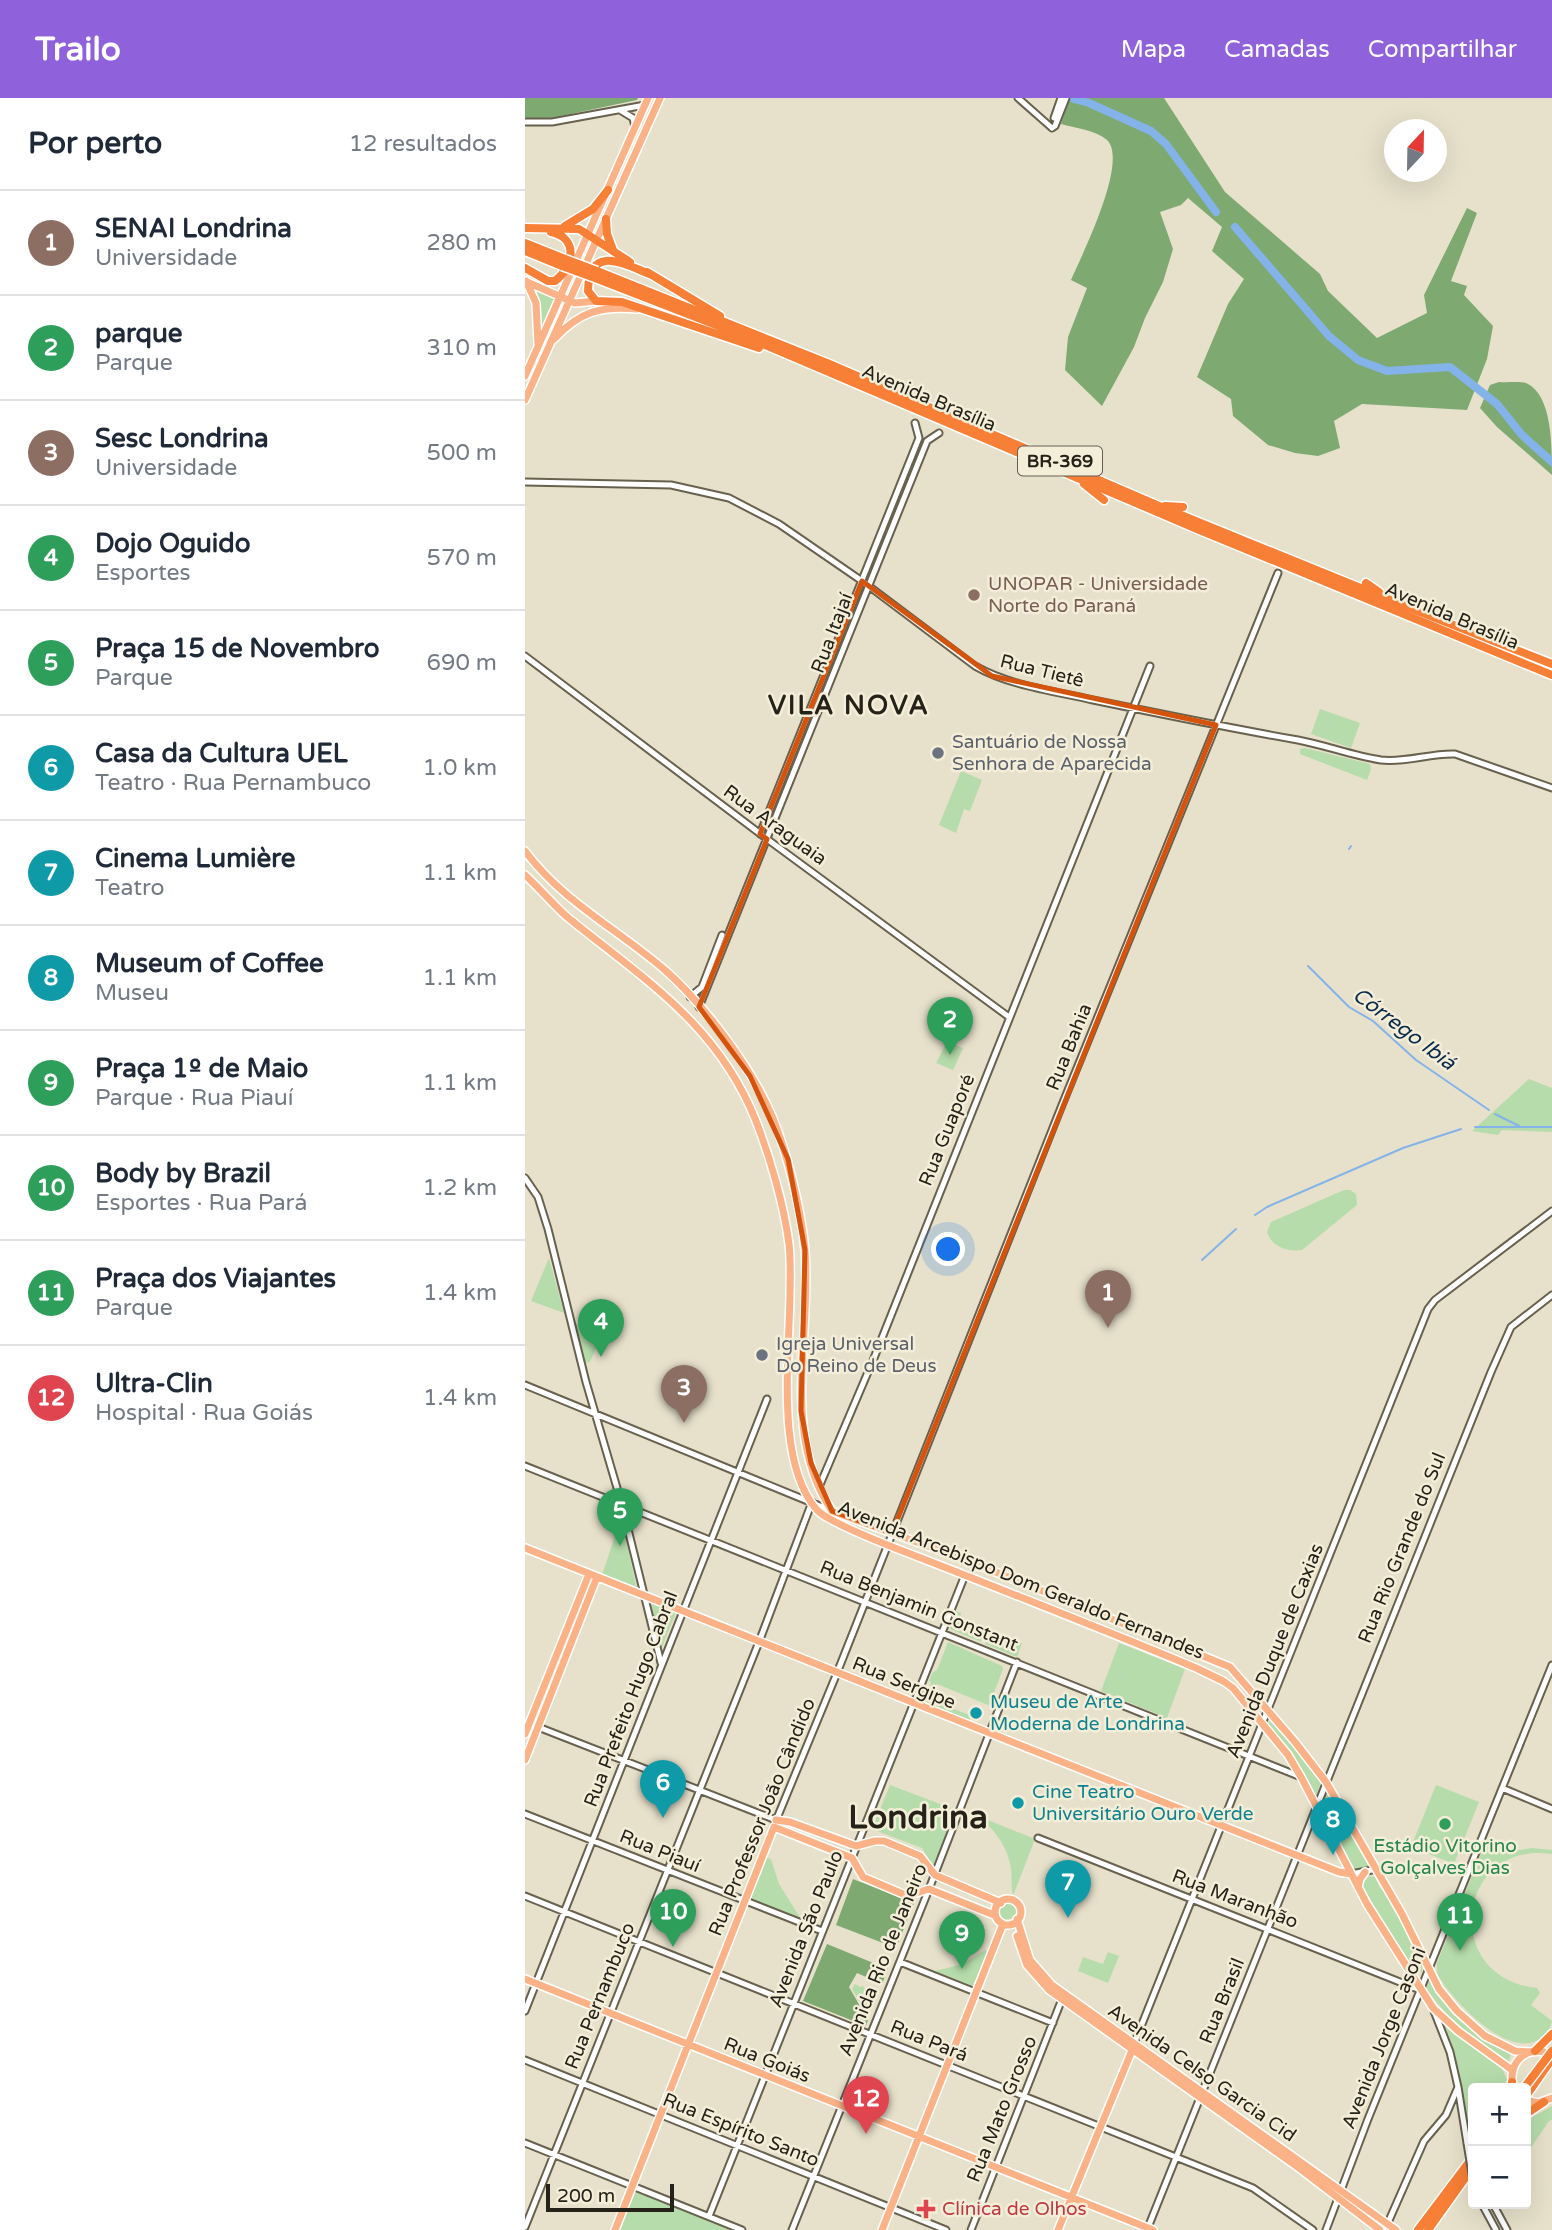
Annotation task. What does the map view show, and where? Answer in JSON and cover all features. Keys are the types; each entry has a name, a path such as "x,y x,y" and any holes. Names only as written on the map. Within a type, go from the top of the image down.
{"highway":[{"path":"550,230 582,218 608,190"},
{"path":"606,219 607,234 614,252"},
{"path":"525,228 579,229 589,233 614,252 737,327"},
{"path":"525,268 552,281 563,273 570,254 570,243 562,235 550,230"},
{"name":"Avenida Brasília","path":"525,243 564,262 1552,675"},
{"name":"Avenida Brasília","path":"525,251 564,262"},
{"path":"652,275 612,260 600,261 587,286 589,295 596,301 615,300 805,363"},
{"name":"Avenida Brasília","path":"596,275 737,327 1055,459 1159,506 1552,664"},
{"path":"912,400 935,402"},
{"path":"1024,440 1055,459"},
{"path":"1073,475 1104,500"},
{"path":"1159,506 1183,507"},
{"path":"1366,583 1390,600"},
{"path":"1502,645 1524,646"},
{"path":"1533,2051 1552,2034"},
{"path":"1528,2083 1552,2055"},
{"path":"1531,2090 1552,2055"},
{"path":"1531,2111 1548,2100"},
{"path":"1418,2230 1468,2165"},
{"path":"1428,2230 1468,2166"}],"main road":[{"path":"525,400 660,98"},
{"path":"525,376 647,101"},
{"path":"526,281 570,301 582,304 596,301"},
{"path":"526,281 536,303 538,348"},
{"path":"549,344 569,324 594,311 610,308 653,312"},
{"name":"Avenida Arcebispo Dom Geraldo Fernandes","path":"525,851 574,903 666,971 722,1035 758,1089 771,1114 788,1159 804,1250 801,1411 804,1438 819,1487 832,1511 960,1558 1230,1667 1268,1710"},
{"name":"Avenida Arcebispo Dom Geraldo Fernandes","path":"525,875 565,914 654,984 696,1023 726,1063 755,1119 772,1165 789,1243 789,1434 803,1487 818,1511 827,1518 896,1548 1119,1636 1223,1681 1233,1688 1263,1722"},
{"path":"815,1474 826,1474"},
{"path":"896,1548 899,1542 904,1540 953,1560 960,1558"},
{"name":"Rua Sergipe","path":"525,1548 1296,1856 1351,1874"},
{"path":"525,1760 585,1595 589,1574"},
{"path":"525,1734 585,1595 597,1577"},
{"path":"1268,1710 1326,1782 1413,1934 1439,1989 1471,2025 1502,2046 1515,2051 1552,2055"},
{"path":"1263,1722 1301,1777 1358,1887 1420,1990 1433,2008 1458,2031 1512,2070"},
{"path":"786,1831 790,1822"},
{"path":"775,1823 790,1822 856,1846 875,1841 884,1842 920,1856 935,1875 1001,1903"},
{"path":"775,1823 786,1831 852,1858 863,1877 903,1894 910,1895 929,1889 995,1914 1003,1924 1015,1921 1022,1911 1017,1902 1009,1900 1001,1903 995,1914"},
{"name":"Rua Professor João Cândido","path":"614,2230 775,1823"},
{"path":"839,1853 846,1850 847,1842"},
{"path":"1358,1887 1365,1872"},
{"path":"944,1895 941,1886 947,1881"},
{"name":"Avenida Celso Garcia Cid","path":"1015,1921 1030,1960 1043,1978 1133,2047"},
{"name":"Avenida Celso Garcia Cid","path":"1015,1921 1019,1947 1027,1965 1043,1985 1202,2094 1383,2228 1396,2230"},
{"path":"882,2230 1003,1924"},
{"name":"Rua Goiás","path":"525,1979 1149,2229"},
{"name":"Avenida Duque de Caxias","path":"1058,2230 1133,2047"},
{"path":"1512,2083 1512,2070 1519,2059 1533,2051"}],"street":[{"path":"1017,98 1052,128"},
{"path":"1052,128 1063,98"},
{"path":"1052,128 1063,98"},
{"path":"525,122 551,122 620,110 647,101"},
{"path":"620,110 633,118 635,127"},
{"path":"1042,118 1057,110"},
{"name":"Rua Itajaí","path":"699,1007 767,839 919,438 915,423"},
{"name":"Rua Itajaí","path":"760,834 927,441 939,433"},
{"name":"Rua Tietê","path":"525,482 671,485 708,491 744,505 774,521 865,583 992,676 1259,735 1298,740 1380,760 1455,754 1552,788"},
{"name":"Rua Bahia","path":"892,1533 1278,573"},
{"name":"Rua Araguaia","path":"525,656 760,834 1009,1017"},
{"name":"Rua Guaporé","path":"819,1487 1150,666"},
{"path":"690,997 702,987 722,935"},
{"path":"525,1178 538,1197 548,1229 661,1663"},
{"name":"Avenida Duque de Caxias","path":"1133,2047 1428,1309 1435,1300 1552,1211"},
{"name":"Rua Rio Grande do Sul","path":"1326,1782 1442,1491 1511,1327 1552,1295"},
{"path":"525,1385 812,1502"},
{"name":"Rua Prefeito Hugo Cabral","path":"525,2011 767,1399"},
{"name":"Rua Benjamin Constant","path":"525,1466 1301,1777"},
{"name":"Avenida Arcebispo Dom Geraldo Fernandes","path":"812,1502 832,1511"},
{"name":"Rua Pernambuco","path":"525,2227 759,1642 812,1502"},
{"name":"Rua Professor João Cândido","path":"775,1823 892,1533"},
{"name":"Avenida São Paulo","path":"709,2217 965,1575"},
{"name":"Avenida Rio de Janeiro","path":"792,2230 935,1875 1017,1662"},
{"name":"Avenida Jorge Casoni","path":"1326,2230 1552,1665"},
{"path":"538,1727 775,1823"},
{"name":"Rua Brasil","path":"1149,2229 1326,1782"},
{"path":"1502,1788 1552,1808"},
{"name":"Rua Piauí","path":"525,1814 822,1931"},
{"name":"Rua Maranhão","path":"1038,1838 1420,1990"},
{"path":"1351,1874 1377,1869"},
{"name":"Rua Pará","path":"525,1896 1253,2188 1313,2230"},
{"path":"900,1962 1053,2023"},
{"name":"Rua Mato Grosso","path":"971,2230 1062,1999"},
{"path":"1433,2008 1450,2052 1468,2149"},
{"name":"Rua Espírito Santo","path":"525,2060 946,2230"},
{"path":"1383,2228 1424,2141 1446,2115 1458,2087"},
{"path":"525,2143 742,2230"},
{"path":"1485,2209 1496,2230"},
{"path":"1496,2209 1507,2230"}],"highlighted area":[{"path":"862,581 992,676 1216,725 892,1533 832,1511 811,1463 801,1411 805,1250 788,1159 750,1076 699,1007 767,839 760,834"}],"green space":[{"path":"525,98 638,98 547,119 525,118"},
{"path":"1069,98 1164,98 1225,192 1320,274 1328,291 1377,338 1427,313 1424,295 1467,208 1477,213 1451,281 1467,286 1464,295 1493,326 1487,359 1467,410 1362,404 1334,421 1340,448 1318,456 1268,445 1233,416 1231,399 1197,377 1228,304 1244,279 1212,251 1222,227 1188,198 1181,205 1160,212 1173,249 1163,282 1134,347 1102,406 1065,370 1068,337 1087,288 1071,280 1108,187 1112,151 1107,140 1102,137 1061,124"},
{"path":"533,286 555,298 541,332 540,310"},
{"path":"1499,382 1526,383 1535,389 1541,398 1549,422 1552,475 1497,427 1480,408 1490,385"},
{"path":"1320,709 1360,723 1351,748 1311,734"},
{"path":"1300,749 1370,764 1367,780 1300,754"},
{"path":"961,771 982,780 970,811 964,809 956,833 939,825"},
{"path":"947,1042 963,1048 953,1070 936,1063"},
{"path":"1529,1079 1552,1088 1552,1132 1502,1130 1498,1135 1472,1131"},
{"path":"1344,1190 1356,1194 1357,1205 1302,1250 1281,1247 1269,1237 1267,1232 1271,1222"},
{"path":"549,1258 564,1313 531,1301"},
{"path":"574,1323 602,1334 590,1362 585,1363"},
{"path":"621,1518 637,1589 602,1575"},
{"path":"651,1602 676,1612 661,1650"},
{"path":"956,1611 961,1613 960,1618 985,1629 981,1642 950,1629"},
{"path":"992,1632 1022,1643 1017,1657 985,1644"},
{"path":"948,1642 1002,1666 992,1698 993,1707 937,1684 930,1686 929,1681 937,1670"},
{"path":"1119,1643 1185,1669 1167,1718 1101,1691"},
{"path":"922,1698 972,1716 969,1721 921,1701"},
{"path":"1270,1720 1275,1722 1321,1782 1316,1796 1268,1725"},
{"path":"890,1785 956,1810 933,1866 922,1848 872,1829"},
{"name":"Estádio Vitorino Golçalves Dias","path":"1436,1785 1479,1802 1454,1864 1411,1847"},
{"path":"1327,1789 1373,1868 1353,1871 1320,1808"},
{"path":"978,1816 1035,1839 1013,1896 1007,1853 995,1833"},
{"path":"1488,1846 1508,1852 1532,1848 1552,1850 1552,1854 1520,1855 1496,1868 1479,1888 1472,1912 1474,1938 1485,1961 1506,1979 1537,1988 1540,1993 1531,2005 1552,2021 1545,2033 1531,2043 1516,2042 1484,2026 1455,1998 1437,1973 1437,1963 1483,1849"},
{"path":"766,1857 771,1859 779,1884 801,1919 750,1898"},
{"path":"1366,1876 1375,1877 1380,1888 1385,1891 1422,1962 1422,1972 1414,1972 1361,1885"},
{"path":"853,1879 909,1901 916,1898 896,1948 836,1925"},
{"path":"1011,1902 1017,1904 1019,1913 1015,1918 1003,1920 997,1912 1000,1907"},
{"path":"827,1944 888,1969 882,1984 857,1973 849,1987 868,2020 866,2026 803,2001"},
{"path":"985,1950 987,1952 973,1986 935,1971 963,1964"},
{"path":"1108,1952 1119,1956 1108,1983 1078,1971 1083,1957 1103,1964"},
{"path":"1430,1979 1466,2022 1511,2053 1509,2062 1453,2022 1426,1989"},
{"path":"855,1984 863,1986 873,2004 864,2008 852,1989"},
{"path":"1443,2023 1501,2066 1507,2080 1506,2083 1468,2083 1468,2125 1451,2043"},
{"path":"1552,2106 1552,2120 1531,2148 1531,2146 1531,2118"},
{"path":"633,2188 734,2230 618,2230"}],"waterway":[{"path":"1074,99 1151,131 1166,144 1216,212"},
{"path":"1235,227 1329,336 1358,360 1387,371 1450,367 1497,404 1522,435 1552,462"},
{"name":"Córrego Ibiá","path":"1308,966 1349,1007 1373,1021 1416,1060 1489,1110"},
{"name":"Córrego Ibiá","path":"1495,1114 1519,1126"},
{"name":"Córrego Ibiá","path":"1475,1127 1552,1127"},
{"path":"1255,1215 1267,1207 1403,1148 1461,1129"},
{"path":"1202,1260 1236,1229"}],"place":[{"name":"UNOPAR - Universidade Norte do Paraná","path":"974,595"},
{"name":"Santuário de Nossa Senhora de Aparecida","path":"938,753"},
{"name":"parque","path":"950,1055"},
{"name":"SENAI Londrina","path":"1108,1328"},
{"name":"Igreja Universal Do Reino de Deus","path":"762,1355"},
{"name":"Dojo Oguido","path":"601,1357"},
{"name":"Sesc Londrina","path":"684,1423"},
{"name":"Praça 15 de Novembro","path":"620,1546"},
{"name":"Museu de Arte Moderna de Londrina","path":"976,1713"},
{"name":"Cine Teatro Universitário Ouro Verde","path":"1018,1803"},
{"name":"Casa da Cultura UEL","path":"663,1818"},
{"name":"Estádio Vitorino Golçalves Dias","path":"1445,1824"},
{"name":"Museum of Coffee","path":"1333,1855"},
{"name":"Cinema Lumière","path":"1068,1918"},
{"name":"Body by Brazil","path":"673,1947"},
{"name":"Praça dos Viajantes","path":"1460,1951"},
{"name":"Praça 1º de Maio","path":"962,1969"},
{"name":"Ultra-Clin","path":"866,2134"},
{"name":"Clínica de Olhos","path":"926,2209"}],"district":[{"name":"VILA NOVA","path":"849,705"},
{"name":"Londrina","path":"918,1817"}]}
